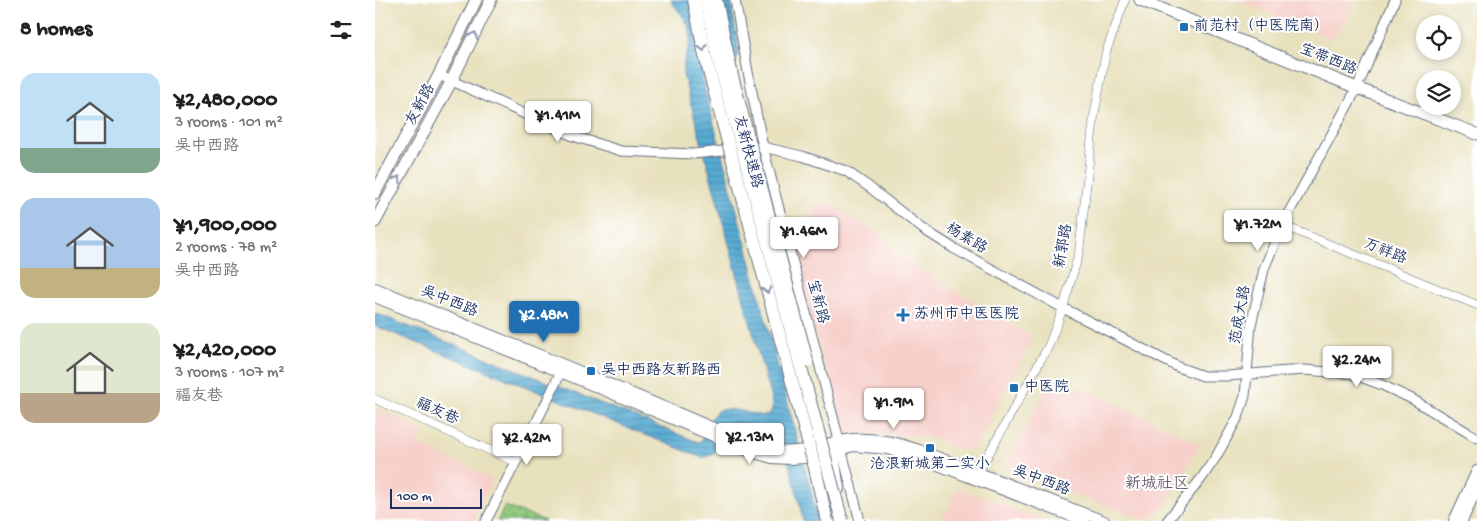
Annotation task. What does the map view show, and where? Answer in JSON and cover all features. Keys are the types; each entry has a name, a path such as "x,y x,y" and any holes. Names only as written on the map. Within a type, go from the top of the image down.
{"highway":[{"name":"友新快速路","path":"694,0 705,56 809,425"},
{"name":"友新快速路","path":"706,0 717,54 809,425"},
{"path":"715,0 732,76 838,448 848,521"},
{"path":"809,425 823,521"},
{"path":"809,425 842,521"},
{"path":"838,448 842,521"},
{"path":"815,468 827,521"}],"main road":[{"name":"友新路","path":"375,193 439,75 476,0"},
{"name":"友新路","path":"375,222 451,82 491,0"},
{"name":"宝带西路","path":"1140,0 1358,84 1416,103"},
{"name":"宝带西路","path":"1158,0 1477,134"},
{"name":"宝带西路","path":"1448,115 1477,126"},
{"name":"吴中西路","path":"375,288 728,438 782,455 805,454 838,448 863,439 895,443 919,450 1085,521"},
{"name":"吴中西路","path":"375,297 562,368"},
{"path":"1454,521 1477,471"},
{"name":"吴中西路","path":"976,476 1104,521"},
{"path":"1462,521 1477,488"}],"street":[{"name":"宝新路","path":"735,0 763,147 838,448 860,521"},
{"name":"新郭路","path":"976,476 1049,345 1063,308 1079,253 1093,116 1104,61 1125,0"},
{"name":"范成大路","path":"1167,521 1201,479 1216,457 1238,417 1245,396 1251,324 1264,269 1283,225 1358,84 1395,0"},
{"name":"杨素路","path":"439,75 573,136 621,151 693,154 763,147 802,156 846,171 939,239 985,267 1179,367 1203,376 1305,370 1353,374 1405,396 1477,438"},
{"name":"万祥路","path":"1283,225 1477,304"},
{"path":"486,521 562,368"},
{"name":"福友巷","path":"375,399 516,462"}],"shaded area":[{"path":"1236,0 1354,0 1345,22 1332,39"},
{"name":"苏州市中医医院","path":"825,202 876,230 904,259 1033,338 974,449 960,450 931,437 845,432 803,293 788,222 809,218"},
{"path":"1054,376 1201,444 1164,506 1148,521 1007,471 1005,464"},
{"path":"375,407 424,432 418,444 493,479 473,521 375,521"},
{"path":"958,488 1048,521 942,521"}],"green space":[{"path":"505,506 545,521 497,521"}],"water":[{"path":"670,0 730,0 739,50 738,56 735,63 704,74 702,79 813,498 817,521 803,521 782,438 776,434 731,423 716,450 707,457 700,457 375,326 375,313 698,442 701,441 716,412 720,410 725,409 763,416 770,414 772,403 683,75 691,37 690,31 685,20"}],"place":[{"name":"前范村（中医院南）","path":"1184,27"},
{"name":"苏州市中医医院","path":"903,315"},
{"name":"吴中西路友新路西","path":"591,371"},
{"name":"中医院","path":"1014,388"},
{"name":"沧浪新城第二实小","path":"930,448"}],"district":[{"name":"新城社区","path":"1157,485"}]}
